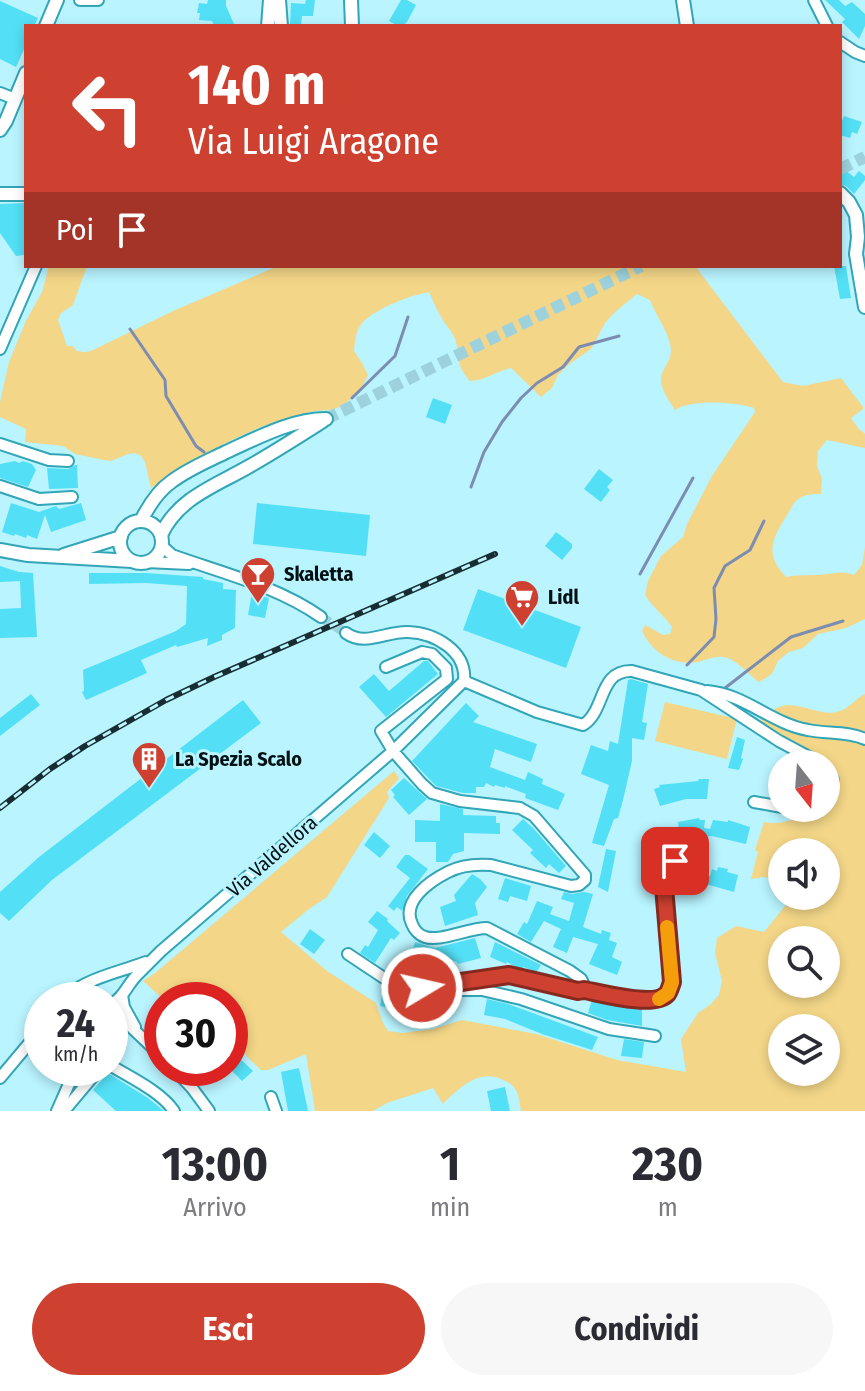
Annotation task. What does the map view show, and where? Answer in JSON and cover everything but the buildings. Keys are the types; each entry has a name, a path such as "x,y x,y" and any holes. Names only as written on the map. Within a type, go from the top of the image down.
{"street":[{"path":"47,24 57,0"},
{"path":"80,0 98,0"},
{"path":"268,24 270,0"},
{"path":"279,0 281,24"},
{"path":"351,0 354,24"},
{"path":"683,0 687,24"},
{"path":"814,0 826,24"},
{"path":"842,43 865,56"},
{"path":"0,130 24,78"},
{"path":"0,93 15,99"},
{"path":"0,194 24,194"},
{"path":"842,195 856,215 856,254 865,307"},
{"path":"0,349 35,268"},
{"path":"141,521 147,508 169,483 200,464 290,426 313,419 326,419 249,467 196,495 178,509 167,524 156,557 146,562"},
{"path":"0,444 49,460 68,461"},
{"path":"0,486 39,499 72,497"},
{"path":"57,557 121,537 130,524 141,521 154,525 172,555 258,585 321,617"},
{"path":"121,537 123,552 132,561"},
{"path":"0,550 28,555 199,565"},
{"path":"346,633 359,640 409,631 431,637 457,653 463,666 464,681 537,712 583,725 590,720 614,675 632,671 732,695 806,730 856,735 865,739"},
{"path":"386,667 422,652 432,654 446,668 447,679 381,731 393,751 422,784 432,793 460,801 520,808 534,816 585,875 585,880 571,886 491,865 454,869 415,897 409,911 415,930 426,937 435,938 487,928 570,971 585,984 584,990"},
{"name":"Via Valdellora","path":"128,987 152,960 393,751 464,681"},
{"path":"701,690 796,750"},
{"path":"754,802 768,804"},
{"path":"434,989 509,975 578,991 639,1000 659,999 668,993 672,982 663,875 667,865 675,861"},
{"path":"348,954 384,978 434,989 482,990 521,999 609,1029 655,1036"},
{"name":"Via Valdellora","path":"90,982 152,960"},
{"path":"113,975 121,982"},
{"path":"128,1014 136,1029"},
{"path":"128,1023 144,1038"},
{"path":"128,1026 136,1029"},
{"path":"0,1078 24,1049"},
{"path":"128,1076 174,1111"},
{"path":"57,1111 68,1086"},
{"path":"65,1111 85,1086"},
{"path":"190,1086 209,1111"},
{"path":"271,1097 276,1111"}],"shaded area":[{"path":"48,268 86,268 73,305 61,313 58,320 67,346 84,352 273,268 697,268 783,382 803,386 841,378 863,407 851,418 865,434 865,448 827,440 818,451 821,494 806,495 795,502 774,539 773,554 786,577 840,573 854,575 862,565 865,547 865,619 846,628 818,634 803,648 789,652 778,661 772,674 759,682 728,658 689,663 672,660 658,652 646,639 642,631 645,625 663,635 670,634 672,627 645,595 648,581 661,556 683,537 712,476 755,412 754,408 725,403 692,404 675,410 661,380 671,353 670,343 650,300 637,294 605,323 591,349 568,365 558,375 552,388 541,397 511,368 470,381 460,364 454,336 429,292 402,300 372,314 358,329 354,351 368,375 348,401 330,410 294,416 246,433 151,488 145,462 135,453 111,461 75,454 63,446 25,442 26,429 0,417 0,402 9,362 42,292"},
{"path":"865,694 865,1111 521,1111 513,1086 486,1076 463,1086 443,1104 433,1088 387,1103 373,1111 315,1111 306,1054 268,1070 261,1070 248,1058 248,982 143,981 394,771 399,778 387,792 389,798 327,897 281,932 327,971 376,1003 388,1031 403,1033 433,1029 462,1020 536,1034 617,1060 686,1072 681,1039 698,1013 719,995 722,981 715,953 717,938 736,926 764,932 768,927 768,998 840,998 840,926 769,926 782,910 840,910 840,838 768,838 768,878 751,879 758,852 755,850 764,822 840,822 840,750 808,750 762,724 762,717 786,705 830,713 845,709"},
{"path":"665,702 737,719 727,759 655,741"}],"waterway":[{"path":"352,398 395,356 408,317"},
{"path":"130,329 165,380 166,396 196,446 204,452"},
{"path":"471,487 484,452 521,398 537,383 563,367 579,347 619,336"},
{"path":"640,574 693,478"},
{"path":"687,665 714,637 714,588 725,566 750,550 764,521"},
{"path":"725,688 791,637 843,621"}],"tunnel":[{"path":"842,168 865,157"},
{"path":"326,419 637,268"},
{"path":"321,617 346,633"}],"railway":[{"path":"0,808 85,746 166,700 495,554"}],"slow traffic":[{"path":"659,999 668,993 672,982 667,927"}],"place":[{"name":"Skaletta","path":"258,605"},
{"name":"Lidl","path":"522,628"},
{"name":"La Spezia Scalo","path":"149,790"}],"route":[{"path":"422,988 434,989 509,975 578,991 639,1000 659,999 668,993 672,982 663,875 667,865 675,861"}]}
